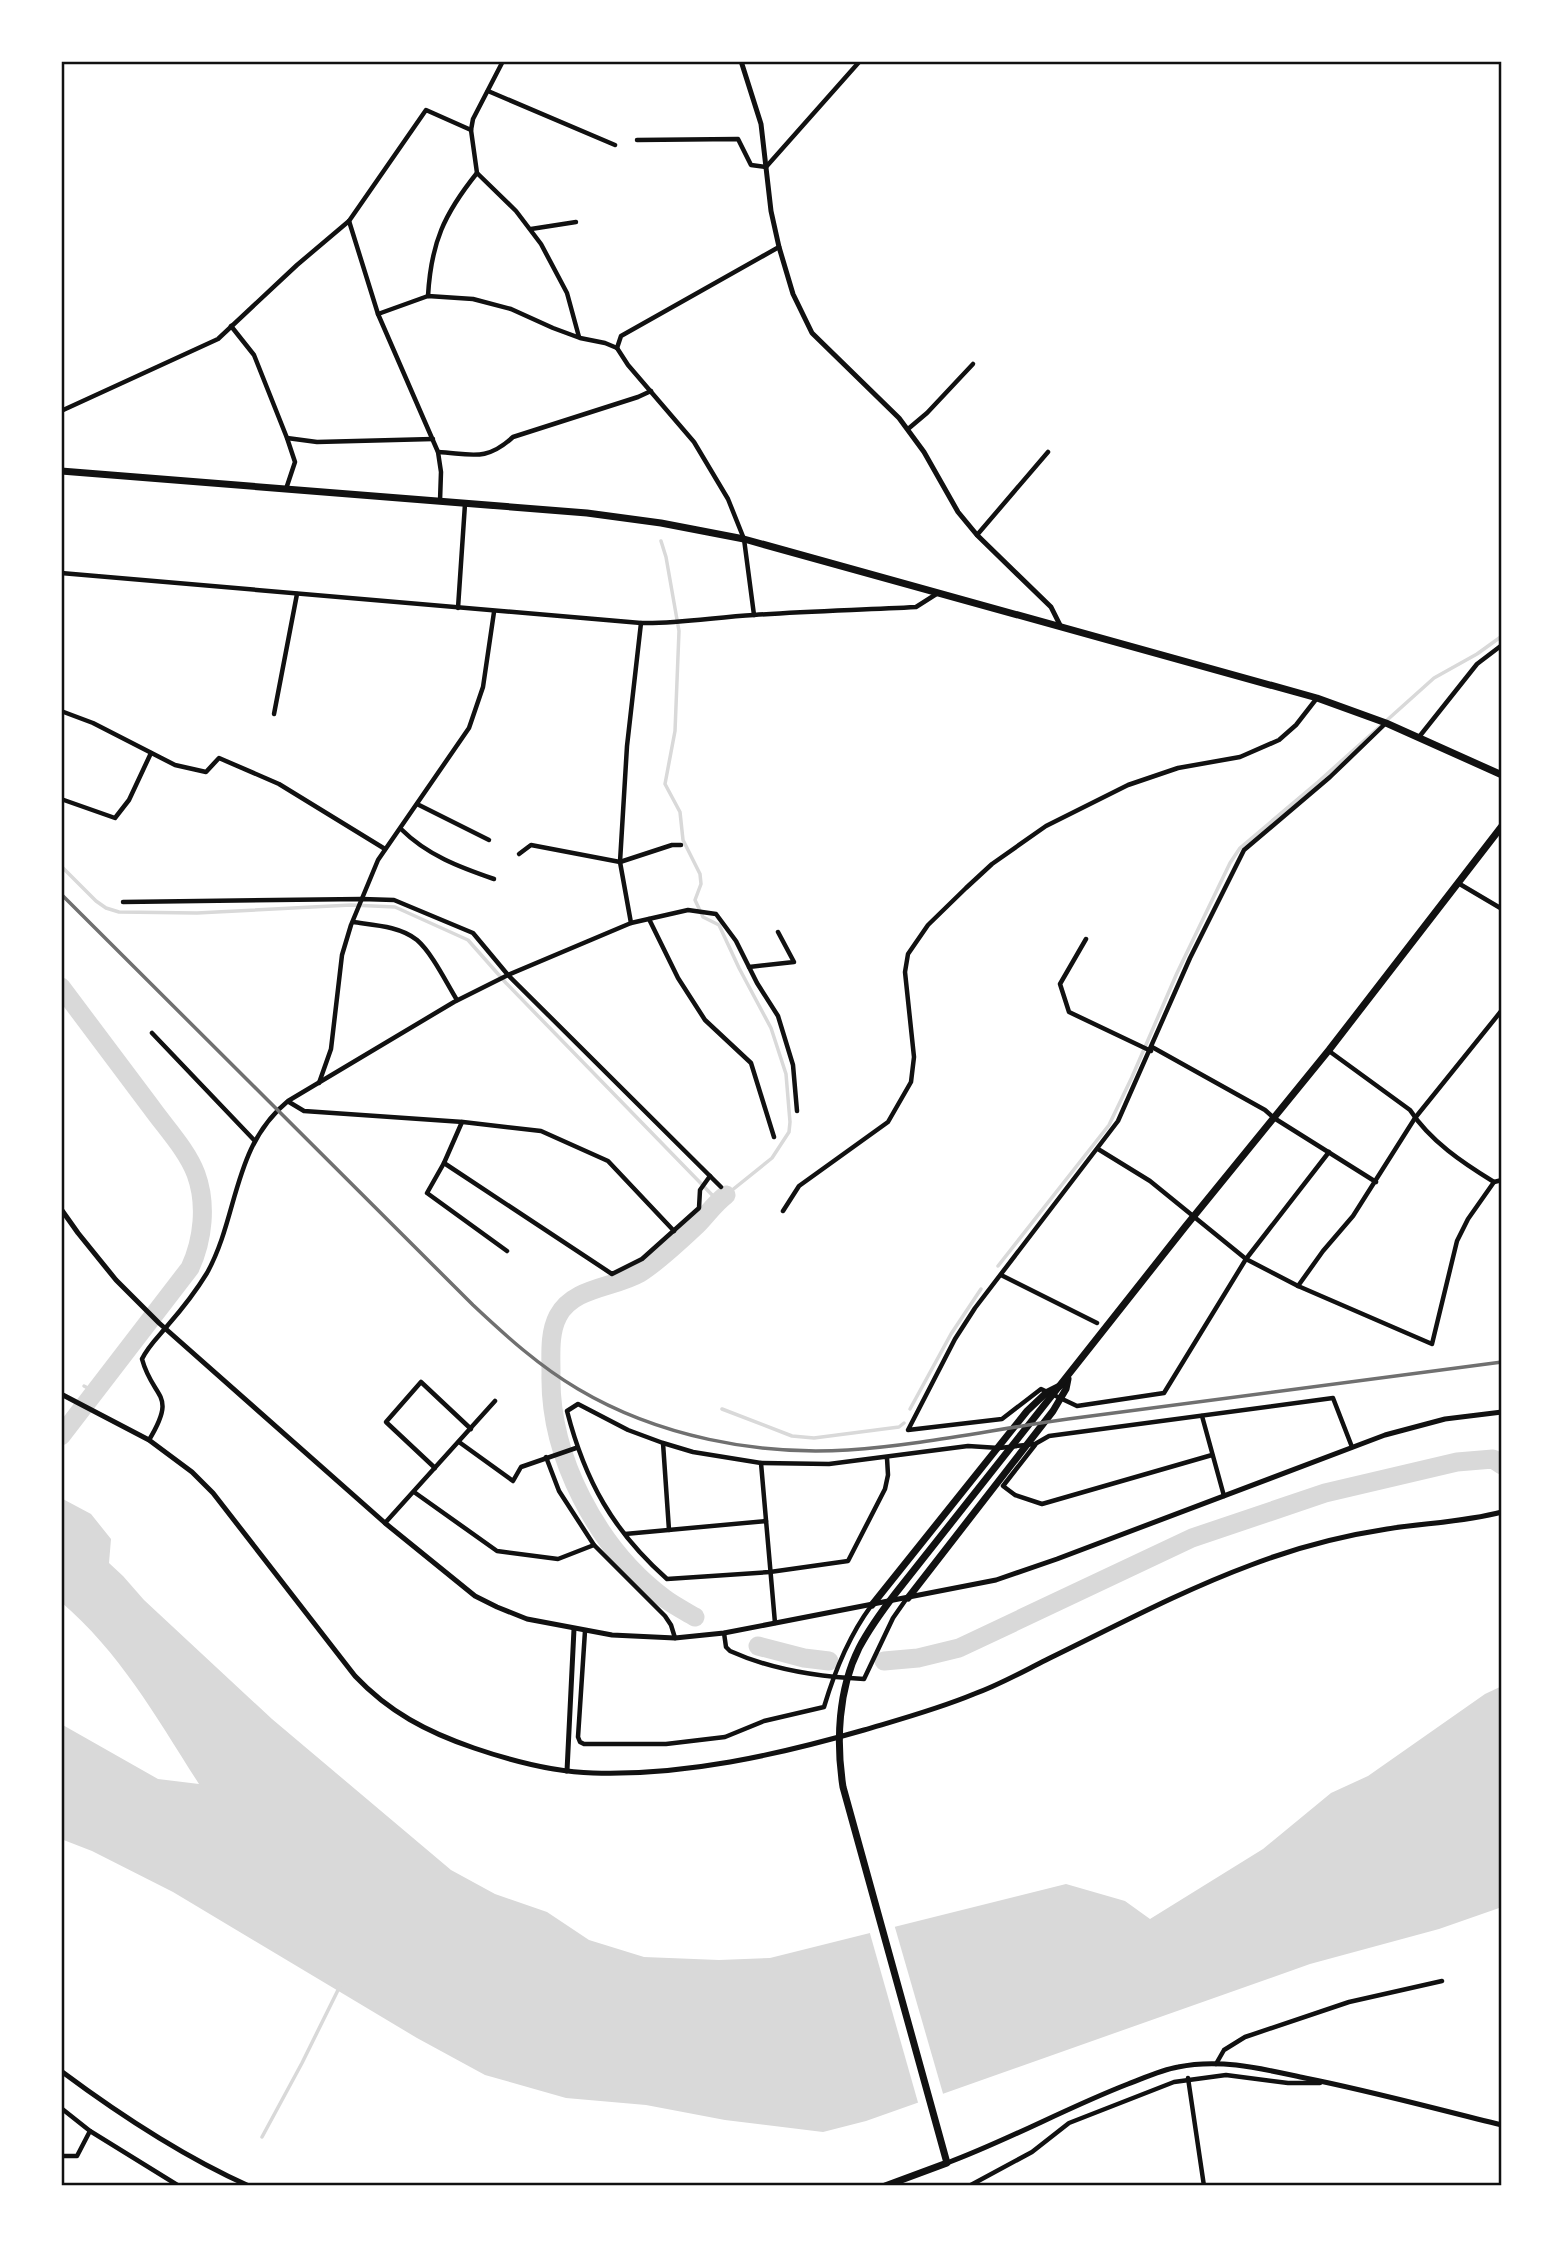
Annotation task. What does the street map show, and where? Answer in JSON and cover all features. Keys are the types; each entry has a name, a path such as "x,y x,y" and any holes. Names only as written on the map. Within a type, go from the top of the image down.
{"main road":[{"path":"61,471 626,517 744,540 1317,698 1386,723 1502,775"},
{"path":"885,2186 947,2163 848,1812 839,1737 844,1694 859,1649 880,1615 1171,1245 1329,1051 1502,826"},
{"path":"908,1598 1053,1411 1066,1389 1069,1375"},
{"path":"872,1605 1027,1411 1046,1393 1061,1385"}],"street":[{"path":"503,61 473,119 471,130 477,173 531,229 567,293 580,338"},
{"path":"741,61 761,124 771,211 779,247 793,294 812,333 871,389 908,429 958,512 977,535 1051,607 1061,627"},
{"path":"766,167 860,61"},
{"path":"488,90 615,145"},
{"path":"61,411 218,339 297,265 349,221 426,110 471,130"},
{"path":"637,141 738,139 751,165 766,167"},
{"path":"428,296 430,264 440,232 453,204 477,173"},
{"path":"349,221 379,314 438,452 441,472 440,501"},
{"path":"531,229 576,222"},
{"path":"617,348 621,337 779,247"},
{"path":"379,314 428,296 473,299 511,309 580,338 617,348 694,443 729,499 744,540 754,615"},
{"path":"232,326 254,355 295,462 286,489"},
{"path":"908,429 927,413 973,364"},
{"path":"438,452 484,455 499,450 513,437 651,391"},
{"path":"287,438 317,442 433,439"},
{"path":"977,535 1048,452"},
{"path":"458,608 465,504"},
{"path":"61,573 494,612 669,624 686,620 754,615 916,607 938,593"},
{"path":"274,714 297,594"},
{"path":"319,1083 331,1049 342,955 352,922 378,860 469,728 483,687 494,612"},
{"path":"631,923 620,862 627,746 641,623"},
{"path":"1419,737 1477,664 1502,645"},
{"path":"783,1211 799,1186 888,1122 911,1082 914,1057 905,972 908,954 928,925 966,888 992,864 1046,826 1128,785 1178,768 1240,757 1279,740 1302,719 1317,698"},
{"path":"61,711 93,723 176,765 206,772 219,758 251,771 279,784 385,849"},
{"path":"1329,1152 1246,1259 1164,1393 1077,1406 1041,1389 1002,1419 908,1430 955,1339 975,1308 1118,1121 1148,1048 1244,850 1330,777 1386,723"},
{"path":"61,799 115,818 129,800 151,753"},
{"path":"417,804 489,840"},
{"path":"401,829 439,857 494,879"},
{"path":"519,855 531,845 620,862 672,845 681,845"},
{"path":"1458,883 1502,909"},
{"path":"123,902 362,899 394,901 473,933 508,975 721,1187"},
{"path":"149,1440 161,1421 163,1408 160,1394 144,1368 142,1359 205,1276 219,1249 254,1140 271,1117 288,1101 457,1000 508,975 631,923 688,910 716,914 736,941 778,1016 793,1065 797,1111"},
{"path":"649,919 678,978 705,1020 751,1063 774,1137"},
{"path":"352,922 391,928 416,939 457,1000"},
{"path":"749,967 794,961 778,932"},
{"path":"1086,939 1060,984 1069,1012 1148,1048 1265,1110 1376,1182"},
{"path":"1298,1286 1353,1216 1415,1118 1502,1010"},
{"path":"152,1033 254,1140"},
{"path":"1329,1051 1410,1110 1451,1154 1494,1182"},
{"path":"288,1101 304,1111 463,1122 541,1131 608,1161 674,1231"},
{"path":"463,1122 427,1193 507,1251"},
{"path":"1098,1149 1150,1181 1246,1259 1298,1286 1432,1344 1457,1241 1468,1219 1494,1182 1502,1180"},
{"path":"444,1163 612,1274 642,1259 699,1208 700,1190 710,1176"},
{"path":"61,1209 104,1266 141,1306 386,1523 475,1596 527,1619 612,1635 675,1638 724,1633 970,1586 1016,1574 1352,1447 1428,1422 1502,1412"},
{"path":"1001,1275 1097,1323"},
{"path":"435,1468 386,1422 421,1382 471,1429"},
{"path":"61,1394 149,1440 192,1472 213,1493 355,1676 383,1702 439,1736 513,1761 566,1771 618,1773 682,1768 764,1754 839,1737 975,1694 1185,1592 1252,1564 1341,1537 1502,1512"},
{"path":"1212,1455 1042,1504 1015,1495 1003,1486 1035,1444 1049,1436 1333,1398 1352,1447"},
{"path":"386,1523 495,1401"},
{"path":"887,1458 885,1489 848,1561 770,1572 667,1579 643,1558 614,1522 585,1471 567,1412 578,1404 628,1430 663,1443 761,1463 829,1464 968,1446 999,1448 1035,1444"},
{"path":"1202,1416 1224,1496"},
{"path":"459,1442 513,1481 522,1467 576,1448"},
{"path":"663,1443 669,1530"},
{"path":"549,1456 559,1491 594,1545 665,1616 675,1638"},
{"path":"761,1463 775,1623"},
{"path":"414,1492 497,1551 558,1559 594,1545"},
{"path":"624,1534 766,1521"},
{"path":"724,1633 726,1647 744,1657 803,1673 864,1679 893,1618 908,1598"},
{"path":"585,1631 578,1737 580,1742 666,1744 725,1737 764,1721 824,1707 833,1677 851,1635 872,1605"},
{"path":"566,1771 574,1629"},
{"path":"1216,2064 1224,2050 1245,2037 1349,2002 1442,1981"},
{"path":"947,2163 1087,2100 1156,2074 1176,2067 1216,2064 1245,2066 1328,2082 1502,2125"},
{"path":"61,2071 177,2148 249,2186"},
{"path":"969,2186 1032,2152 1069,2123 1188,2078 1226,2074 1288,2082 1328,2082"},
{"path":"1188,2078 1205,2186"},
{"path":"61,2108 90,2131 179,2186"},
{"path":"61,2156 77,2156 90,2131"}],"shaded area":[{"path":"61,1498 91,1514 111,1539 109,1563 144,1600 272,1719 451,1870 495,1894 547,1912 589,1940 644,1957 719,1960 770,1958 1066,1884 1125,1901 1150,1919 1263,1849 1331,1793 1368,1776 1485,1694 1502,1686 1502,1907 1439,1929 1310,1964 866,2121 823,2132 725,2120 646,2105 566,2098 485,2075 417,2038 173,1892 92,1851 61,1839 61,1724 158,1779 199,1784 120,1665 61,1602"}],"pier":[{"path":"894,1924 944,2097 919,2106 869,1930"}],"waterway":[{"path":"661,541 679,631 675,731 665,784 680,812 683,840 700,874 701,884 695,900 703,917 719,925 771,1028 786,1074 789,1132 772,1158 726,1195"},
{"path":"998,1266 1109,1125 1177,973 1230,863 1240,848 1434,678 1477,654 1502,636"},
{"path":"61,866 96,901 119,912 197,913 351,905 395,907 468,940 506,983 718,1201"},
{"path":"61,987 176,1139 196,1174 202,1197 201,1234 190,1268 61,1436"},
{"path":"695,1617 668,1601 640,1577 598,1527 582,1498 558,1436 553,1404 551,1344 558,1316 573,1299 640,1273 684,1237 726,1195"},
{"path":"910,1409 951,1334 981,1289"},
{"path":"84,1386 95,1392"},
{"path":"722,1409 792,1436 814,1438 899,1427 904,1423"},
{"path":"884,1661 918,1658 959,1648 1192,1538 1325,1493 1457,1462 1493,1459 1502,1465"},
{"path":"758,1646 804,1658 829,1661"},
{"path":"262,2137 340,1986"}],"railway":[{"path":"61,894 510,1339 578,1389 609,1405 674,1431 744,1446 779,1450 848,1450 1502,1362"}]}
